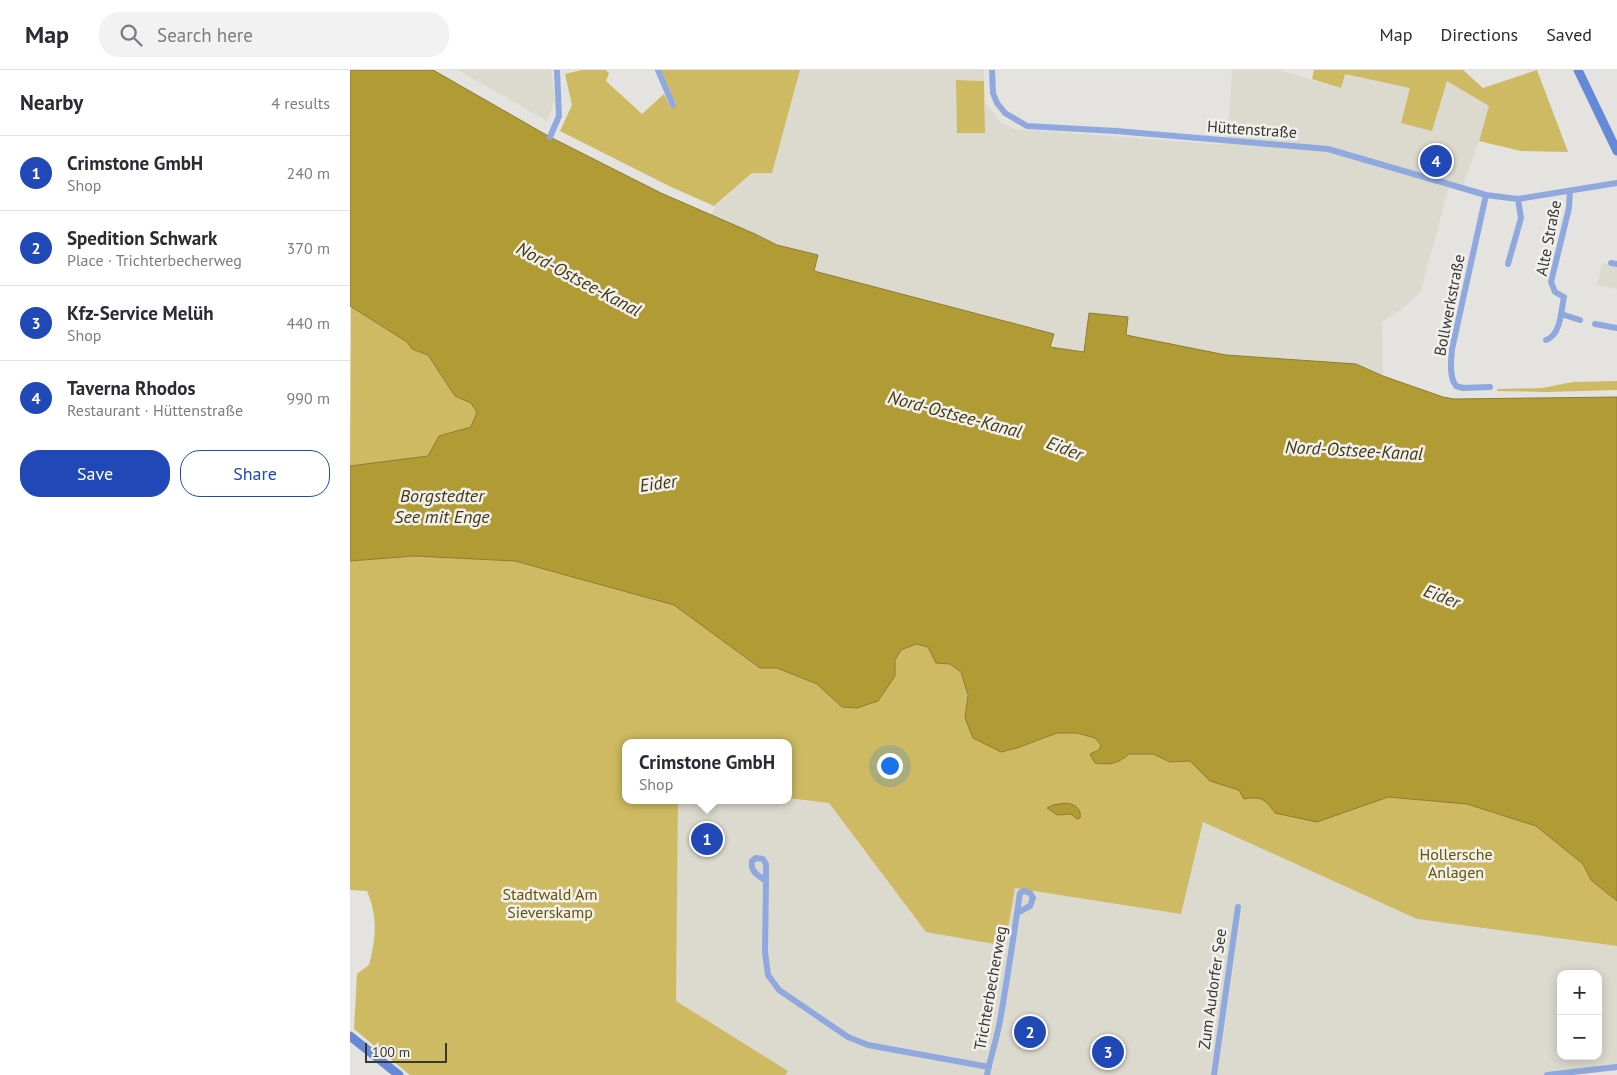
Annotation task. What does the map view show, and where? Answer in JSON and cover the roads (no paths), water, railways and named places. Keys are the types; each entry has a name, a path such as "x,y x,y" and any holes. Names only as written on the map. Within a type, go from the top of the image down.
{"main road":[{"path":"1578,70 1617,150"},
{"path":"350,1036 399,1075"}],"street":[{"path":"550,137 559,116 556,70"},
{"path":"658,70 673,105"},
{"name":"Hüttenstraße","path":"992,70 993,93 997,103 1005,114 1026,126 1328,149 1486,195 1518,199 1617,183"},
{"name":"Alte Straße","path":"1546,340 1552,338 1556,332 1564,297 1554,292 1551,282 1569,208 1570,191"},
{"name":"Bollwerkstraße","path":"1486,195 1452,349 1451,366 1453,381 1458,387 1490,388"},
{"path":"1508,264 1521,218 1518,199"},
{"path":"1560,314 1580,320"},
{"path":"1595,324 1617,328"},
{"name":"Trichterbecherweg","path":"766,881 765,952 768,975 779,990 848,1037 868,1045 989,1067"},
{"name":"Zum Audorfer See","path":"1214,1075 1238,907"},
{"name":"Trichterbecherweg","path":"987,1075 1001,1016 1017,914"},
{"path":"1547,1075 1617,1067"}],"water":[{"path":"350,70 433,70 550,137 661,193 777,245 818,255 814,271 1054,334 1050,347 1084,352 1089,313 1128,317 1126,335 1226,355 1356,364 1383,376 1454,399 1617,397 1617,901 1591,880 1583,864 1536,826 1467,804 1388,797 1317,822 1275,813 1266,802 1259,798 1244,799 1239,790 1210,781 1190,761 1170,762 1153,754 1129,754 1113,763 1095,763 1090,754 1099,750 1101,745 1095,738 1077,733 1057,733 1001,752 973,738 965,718 968,695 961,672 950,664 936,663 928,647 916,644 901,650 895,660 895,676 878,701 857,708 842,707 817,684 777,668 760,668 674,605 515,561 414,556 350,561 350,466 428,456 439,436 471,427 477,412 471,403 455,396 428,355 412,349 407,342 350,306"},
{"path":"1066,803 1077,807 1080,812 1080,818 1077,819 1071,814 1057,815 1047,808"}],"place":[{"name":"Taverna Rhodos","path":"1436,161"},
{"name":"Crimstone GmbH","path":"707,839"},
{"name":"Spedition Schwark","path":"1030,1032"},
{"name":"Kfz-Service Melüh","path":"1108,1052"}],"water label":[{"name":"Nord-Ostsee-Kanal","path":"579,279"},
{"name":"Nord-Ostsee-Kanal","path":"955,414"},
{"name":"Eider","path":"1065,448"},
{"name":"Nord-Ostsee-Kanal","path":"1354,450"},
{"name":"Eider","path":"658,483"},
{"name":"Borgstedter See mit Enge","path":"442,505"},
{"name":"Eider","path":"1442,596"}],"park label":[{"name":"Hollersche Anlagen","path":"1456,863"},
{"name":"Stadtwald Am Sieverskamp","path":"550,903"}]}
